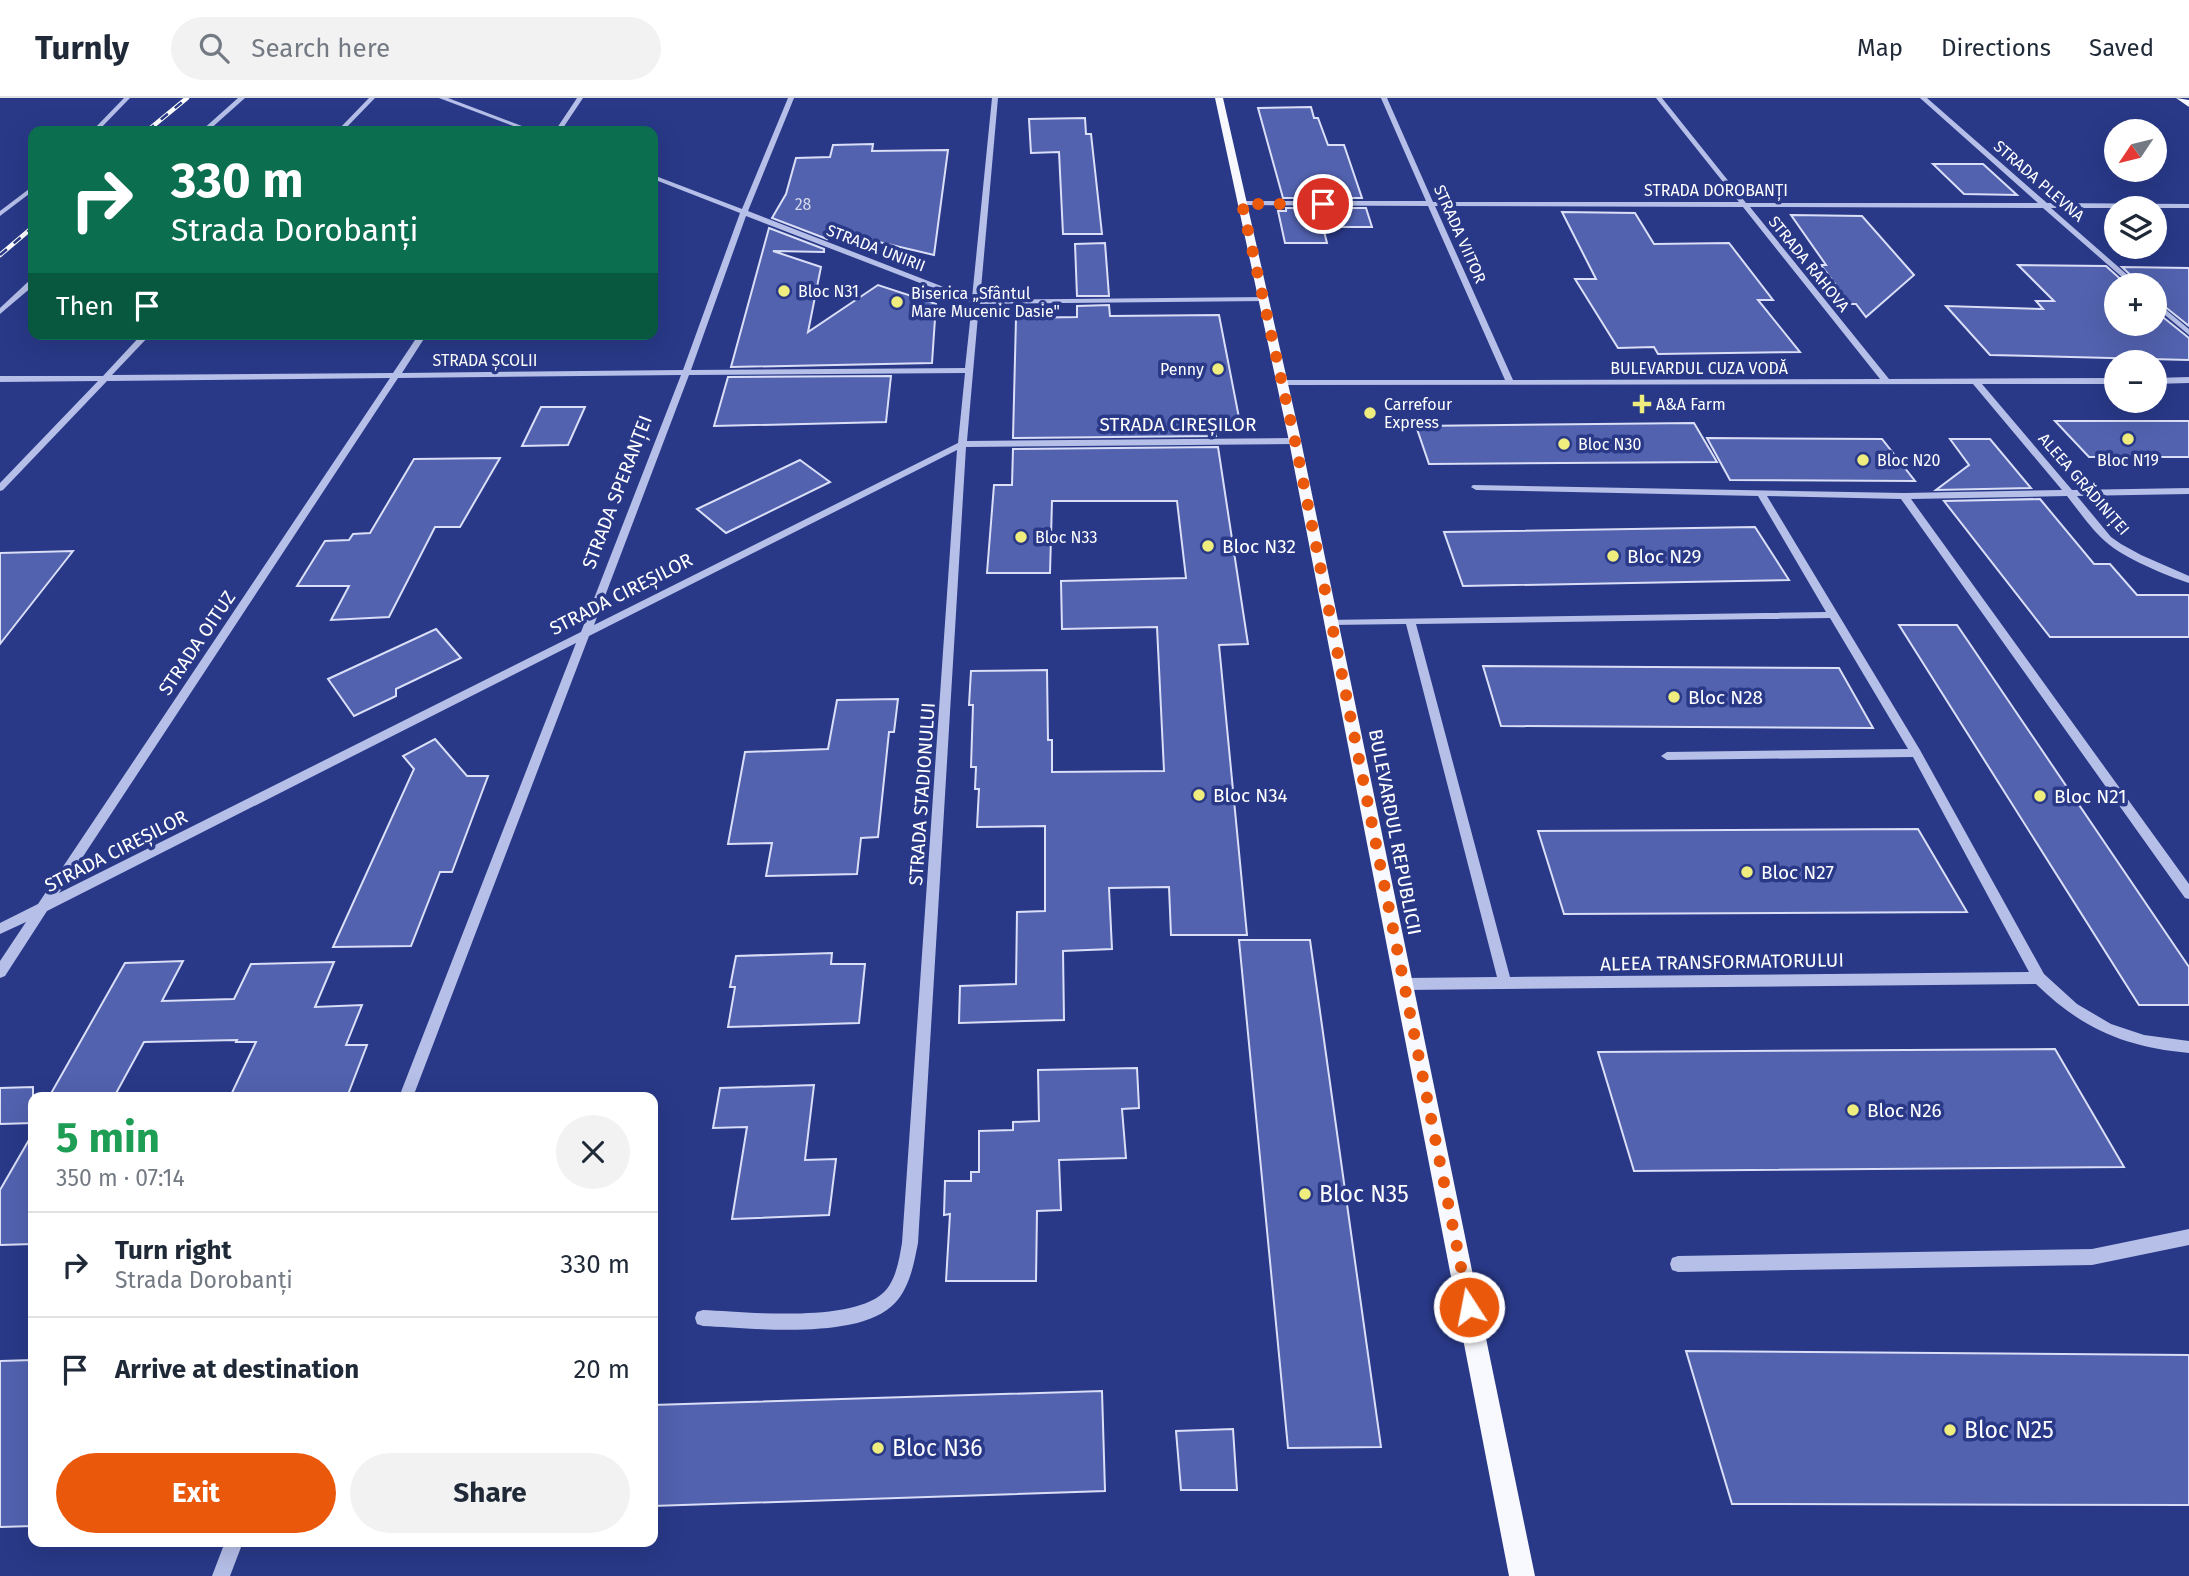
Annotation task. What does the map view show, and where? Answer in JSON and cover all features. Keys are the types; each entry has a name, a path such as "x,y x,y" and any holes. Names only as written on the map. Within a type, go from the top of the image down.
{"main road":[{"name":"BULEVARDUL REPUBLICII","path":"1219,98 1295,441 1522,1576"},
{"path":"2180,98 2189,104"}],"street":[{"path":"100,126 127,98"},
{"path":"210,126 242,98"},
{"path":"345,126 372,98"},
{"path":"442,98 518,126"},
{"path":"561,126 580,98"},
{"name":"STRADA SPERANȚEI","path":"408,1092 686,373 744,212 791,98"},
{"name":"STRADA STADIONULUI","path":"703,1318 838,1320 869,1313 890,1298 905,1268 910,1243 962,444 995,98"},
{"name":"STRADA VIITOR","path":"1384,98 1510,382"},
{"name":"STRADA RAHOVA","path":"1659,98 1886,381"},
{"name":"STRADA PLEVNA","path":"1923,98 2122,273"},
{"name":"STRADA UNIRII","path":"658,179 976,302 1265,299"},
{"path":"0,214 28,192"},
{"name":"STRADA DOROBANȚI","path":"1242,204 2189,205"},
{"path":"0,312 28,287"},
{"path":"2167,314 2189,333"},
{"path":"0,488 140,340"},
{"name":"STRADA OITUZ","path":"0,972 420,340"},
{"name":"STRADA ȘCOLII","path":"0,379 970,370"},
{"path":"2167,381 2189,380"},
{"name":"ALEEA GRĂDINIȚEI","path":"1975,381 2108,539 2121,550 2189,580"},
{"name":"BULEVARDUL CUZA VODĂ","path":"1283,383 2104,381"},
{"name":"STRADA CIREȘILOR","path":"0,929 586,631 962,444 1295,441"},
{"path":"1476,488 1903,496 2189,491"},
{"path":"1762,495 1916,753 2039,978 2062,1002 2082,1017 2116,1034 2137,1041 2189,1047"},
{"path":"1903,496 2189,894"},
{"path":"1331,622 1832,615"},
{"path":"1410,621 1506,983"},
{"path":"1667,756 1916,753"},
{"name":"ALEEA TRANSFORMATORULUI","path":"1405,984 2039,978"},
{"path":"1678,1264 2092,1257 2189,1237"},
{"path":"221,1576 232,1547"}],"building":[{"path":"1311,107 1328,145 1344,145 1362,198 1283,198 1258,108"},
{"path":"1085,118 1086,134 1091,134 1102,234 1063,234 1059,152 1031,153 1029,119"},
{"path":"873,144 872,151 948,150 934,255 828,230 827,239 772,218 786,194 796,158 830,157 833,145"},
{"path":"1933,164 1983,164 2017,195 1964,194"},
{"path":"1286,208 1366,208 1372,227 1323,227 1327,243 1285,243 1278,211 1286,211"},
{"path":"1562,212 1635,213 1654,244 1729,243 1773,300 1758,300 1800,352 1658,354 1654,347 1618,348 1575,279 1596,279"},
{"path":"1791,215 1862,216 1914,275 1866,317 1856,304 1850,304 1821,265 1826,265"},
{"name":"Bloc N31","path":"769,228 824,249 824,252 773,251 821,267 808,332 878,285 936,304 932,363 731,367"},
{"path":"1105,243 1109,296 1077,296 1075,244"},
{"path":"2018,265 2106,266 2114,273 2104,273 2104,336 2167,336 2167,320 2189,338 2189,360 2167,359 2167,350 2104,350 2104,358 1990,355 1946,306 2043,309 2036,301 2054,301"},
{"path":"2122,267 2189,268 2189,326 2167,308 2167,273 2128,273"},
{"path":"1109,305 1110,316 1219,315 1241,428 1215,429 1216,436 1013,438 1016,318 1077,317 1077,306"},
{"path":"891,376 886,422 714,426 728,377"},
{"path":"541,407 585,407 568,445 522,446"},
{"name":"Bloc N19","path":"2055,421 2189,421 2189,457 2089,457"},
{"name":"Bloc N30","path":"1694,423 1717,462 1429,464 1416,426"},
{"name":"Bloc N20","path":"1707,438 1882,439 1915,481 1730,480"},
{"path":"1950,439 1990,439 2031,488 1936,490 1969,465"},
{"path":"1218,447 1248,644 1219,645 1247,935 1171,935 1169,887 1109,888 1112,949 1063,951 1064,1020 959,1023 960,986 1016,984 1017,912 1045,911 1045,826 977,827 979,789 975,789 976,767 971,767 971,671 1047,670 1048,740 1052,740 1052,772 1164,771 1157,627 1062,629 1061,581 1186,578 1177,501 1052,501 1050,573 987,573 994,485 1012,485 1013,449"},
{"path":"500,458 460,527 435,527 389,617 331,620 349,586 297,586 325,541 349,540 353,534 370,533 414,459"},
{"path":"800,460 830,482 726,533 697,509"},
{"path":"2040,499 2094,564 2110,564 2137,595 2189,595 2189,637 2050,637 1944,501"},
{"name":"Bloc N29","path":"1755,527 1789,580 1463,586 1444,532"},
{"path":"73,551 0,644 0,553"},
{"name":"Bloc N21","path":"1899,625 1957,625 2189,967 2189,1005 2139,1005"},
{"path":"436,629 461,658 396,689 396,696 354,716 328,679"},
{"name":"Bloc N28","path":"1483,666 1839,668 1873,728 1501,726"},
{"path":"898,699 894,732 889,732 878,837 861,838 857,874 766,876 772,843 728,844 745,752 828,749 837,700"},
{"path":"435,739 467,776 488,776 452,872 440,872 411,946 333,947 414,769 403,756"},
{"name":"Bloc N27","path":"1918,829 1967,912 1564,914 1538,831"},
{"name":"Bloc N35","path":"1239,940 1310,940 1381,1447 1288,1448"},
{"path":"832,953 831,964 865,964 859,1023 728,1027 735,987 730,987 736,956"},
{"path":"183,961 162,1001 234,999 251,964 334,962 315,1007 362,1005 346,1045 367,1045 349,1092 232,1092 256,1042 236,1042 237,1040 144,1042 117,1092 52,1092 125,963"},
{"name":"Bloc N26","path":"2055,1049 2124,1167 1634,1171 1598,1052"},
{"path":"1137,1068 1139,1108 1122,1109 1126,1158 1059,1160 1061,1210 1037,1211 1036,1281 946,1281 950,1214 944,1215 945,1181 971,1181 971,1172 979,1172 979,1131 1013,1130 1013,1122 1039,1121 1038,1070"},
{"path":"814,1085 805,1160 836,1159 829,1215 732,1219 747,1127 713,1128 720,1088"},
{"path":"33,1087 33,1092 28,1092 28,1123 0,1124 0,1088"},
{"path":"28,1142 28,1244 0,1245 0,1190"},
{"name":"Bloc N25","path":"1686,1351 2189,1355 2189,1505 1732,1504"},
{"path":"28,1360 28,1526 0,1527 0,1361"},
{"name":"Bloc N36","path":"1102,1391 1105,1491 658,1506 658,1405"},
{"path":"1233,1429 1237,1490 1181,1490 1176,1431"}],"railway":[{"path":"153,126 187,98"},
{"path":"0,255 28,231"}],"place":[{"name":"Bloc N31","path":"784,291"},
{"name":"Biserica „Sfântul Mare Mucenic Dasie\"","path":"897,302"},
{"name":"Penny","path":"1218,369"},
{"name":"A&A Farm","path":"1642,404"},
{"name":"Carrefour Express","path":"1370,413"},
{"name":"Bloc N19","path":"2128,439"},
{"name":"Bloc N30","path":"1564,444"},
{"name":"Bloc N20","path":"1863,460"},
{"name":"Bloc N33","path":"1021,537"},
{"name":"Bloc N32","path":"1208,546"},
{"name":"Bloc N29","path":"1613,556"},
{"name":"Bloc N28","path":"1674,697"},
{"name":"Bloc N34","path":"1199,795"},
{"name":"Bloc N21","path":"2040,796"},
{"name":"Bloc N27","path":"1747,872"},
{"name":"Bloc N26","path":"1853,1110"},
{"name":"Bloc N35","path":"1305,1194"},
{"name":"Bloc N25","path":"1950,1430"},
{"name":"Bloc N36","path":"878,1448"}],"route":[{"path":"1323,204 1242,204 1295,441 1469,1307"}]}
